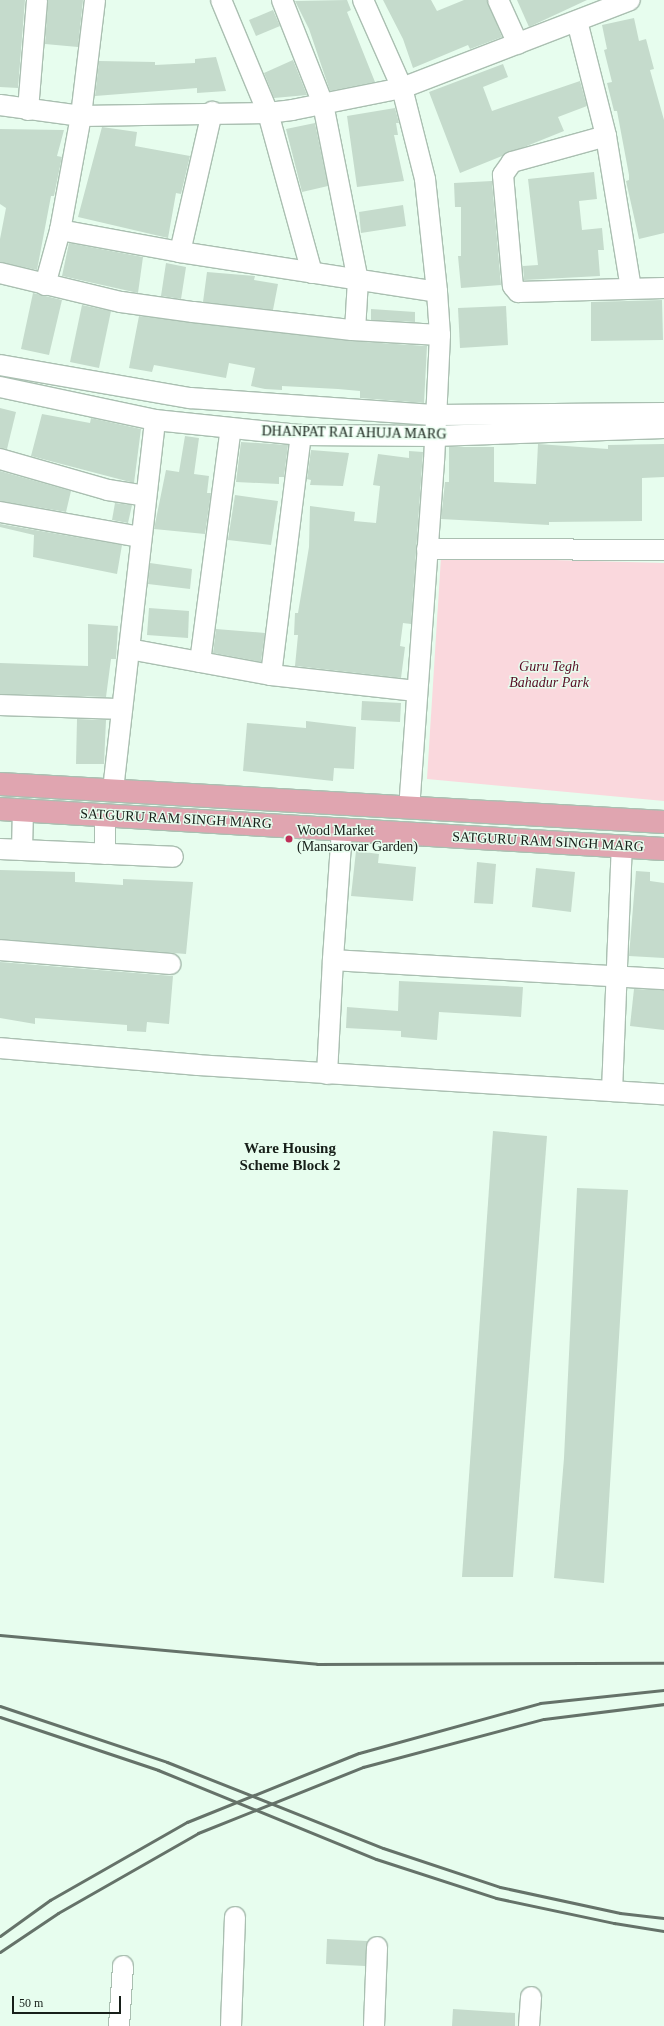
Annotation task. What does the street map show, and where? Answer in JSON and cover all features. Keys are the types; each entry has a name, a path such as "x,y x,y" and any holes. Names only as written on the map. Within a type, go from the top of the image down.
{"main road":[{"name":"SATGURU RAM SINGH MARG","path":"0,784 664,822"},
{"name":"SATGURU RAM SINGH MARG","path":"0,809 664,849"}],"street":[{"path":"28,110 37,0"},
{"path":"45,285 60,230 81,116 95,0"},
{"path":"222,0 268,113 312,273"},
{"path":"282,0 323,104 358,280 355,330"},
{"path":"363,0 402,88 425,179 438,292 440,335 435,436 409,807"},
{"path":"498,0 518,44"},
{"path":"0,105 81,116 212,112 268,113 323,104 402,88 630,0"},
{"path":"577,21 606,136 631,288"},
{"path":"180,252 212,112"},
{"path":"606,136 512,162 503,175 513,286 518,292 664,288"},
{"path":"60,230 180,252 438,292"},
{"path":"0,273 121,302 186,311 355,330 440,335"},
{"name":"DHANPAT RAI AHUJA MARG","path":"0,365 190,398 436,415 664,413"},
{"name":"DHANPAT RAI AHUJA MARG","path":"0,387 155,420 301,435 435,436 664,428"},
{"path":"113,790 155,420"},
{"path":"200,662 231,428"},
{"path":"271,675 301,435"},
{"path":"0,459 108,490 146,496"},
{"path":"0,512 141,537"},
{"path":"427,549 664,550"},
{"path":"129,649 271,675 416,691"},
{"path":"0,705 122,709"},
{"path":"22,850 23,810"},
{"path":"105,815 105,854"},
{"path":"327,1074 342,830"},
{"path":"612,1091 619,977 622,846"},
{"path":"0,849 173,857"},
{"path":"0,950 170,964"},
{"path":"333,960 664,979"},
{"path":"0,1048 327,1074 664,1094"},
{"path":"232,2026 235,1917"},
{"path":"374,2026 377,1947"},
{"path":"119,2026 123,1966"},
{"path":"529,2026 531,1998"}],"green space":[{"name":"Guru Tegh Bahadur Park","path":"441,557 664,563 664,801 427,779"}],"building":[{"path":"0,0 25,0 18,88 0,87"},
{"path":"48,0 83,0 78,47 45,44"},
{"path":"347,0 351,10 347,12 375,82 330,91 309,29 295,1"},
{"path":"383,0 431,0 437,11 464,0 487,0 502,37 470,49 468,45 413,68 403,39"},
{"path":"517,0 587,0 529,27"},
{"path":"273,10 280,26 256,36 249,20"},
{"path":"634,18 639,41 646,39 654,69 650,70 664,120 664,233 639,239 626,181 629,180 629,175 617,111 614,111 607,83 612,82 604,50 607,49 602,25"},
{"path":"216,57 226,91 197,93 197,88 95,96 99,61 155,62 155,65 195,63 195,59"},
{"path":"293,60 307,95 274,98 264,73"},
{"path":"503,64 508,77 483,87 492,111 580,81 587,106 558,117 564,131 460,173 429,92"},
{"path":"395,108 399,123 396,123 398,135 394,135 404,181 357,187 347,116"},
{"path":"315,123 328,186 302,192 286,129"},
{"path":"102,127 137,132 135,146 190,156 181,194 176,193 168,238 78,217"},
{"path":"0,129 64,130 57,156 62,157 54,196 51,196 37,270 0,262 0,239 6,208 0,204"},
{"path":"594,172 597,199 579,201 582,230 602,228 604,250 598,250 600,276 524,280 523,266 538,265 528,179"},
{"path":"492,181 501,285 461,288 458,256 461,256 461,207 455,207 454,183"},
{"path":"403,205 406,226 361,233 359,212"},
{"path":"69,243 143,257 138,293 62,276"},
{"path":"166,263 186,267 181,299 161,296"},
{"path":"207,272 255,276 254,280 278,284 273,310 203,302"},
{"path":"33,293 62,300 49,355 21,349"},
{"path":"662,300 663,340 591,341 591,302"},
{"path":"82,305 111,311 99,368 70,362"},
{"path":"506,306 508,345 460,348 458,308"},
{"path":"371,309 415,312 415,322 371,320"},
{"path":"139,316 351,341 427,346 424,403 360,398 360,391 338,389 282,386 282,390 265,389 251,386 255,368 229,363 226,378 154,365 152,372 129,368"},
{"path":"0,408 16,412 7,449 0,448"},
{"path":"42,414 90,423 91,418 141,429 134,483 31,456"},
{"path":"185,436 199,438 194,474 209,476 207,493 211,493 205,534 154,529 166,470 179,472"},
{"path":"241,442 288,445 284,477 279,477 279,484 236,482"},
{"path":"538,444 608,449 608,445 664,444 664,477 642,478 642,521 549,522 549,525 441,519 445,482 449,482 449,447 494,447 494,482 536,484"},
{"path":"311,450 349,453 343,486 310,485 311,480 307,479"},
{"path":"409,451 423,452 411,624 403,623 400,646 405,647 401,678 295,666 298,635 294,635 295,613 298,613 309,547 310,506 355,512 354,521 376,523 380,486 373,485 378,454 409,458"},
{"path":"0,471 71,491 66,512 0,501"},
{"path":"235,495 278,501 271,545 228,540"},
{"path":"115,503 132,505 128,523 112,520"},
{"path":"0,524 122,545 117,574 33,557 34,535 0,527"},
{"path":"150,563 192,569 190,589 148,584"},
{"path":"149,608 189,611 188,638 147,635"},
{"path":"88,624 118,626 116,659 111,659 106,697 0,694 0,663 88,666"},
{"path":"216,629 265,633 261,662 213,653"},
{"path":"362,701 401,703 400,722 361,720"},
{"path":"77,719 106,720 104,764 76,764"},
{"path":"306,721 356,727 354,769 334,768 333,781 243,771 247,723 306,728"},
{"path":"356,851 379,854 378,863 416,867 413,901 351,896"},
{"path":"477,862 496,864 493,904 474,903"},
{"path":"536,868 575,872 571,912 532,907"},
{"path":"0,870 75,872 75,882 123,885 123,879 193,882 186,954 0,939"},
{"path":"636,871 650,872 650,881 664,883 664,958 629,956"},
{"path":"0,962 173,976 169,1024 147,1022 146,1032 127,1031 127,1025 35,1018 35,1024 0,1018"},
{"path":"399,981 523,987 521,1017 439,1012 437,1040 401,1037 401,1031 346,1028 347,1007 398,1011"},
{"path":"634,989 664,990 664,1030 630,1026"},
{"path":"493,1131 547,1136 513,1577 462,1577"},
{"path":"577,1188 628,1190 604,1583 554,1578 564,1458"},
{"path":"327,1939 367,1941 365,1966 326,1964"},
{"path":"453,2009 515,2013 515,2026 452,2026"}],"railway":[{"path":"0,1635 317,1664 664,1663"},
{"path":"0,1936 50,1900 187,1822 359,1753 540,1703 664,1690"},
{"path":"0,1952 58,1913 198,1833 363,1767 544,1719 664,1704"},
{"path":"0,1706 167,1762 383,1848 500,1887 620,1913 664,1918"},
{"path":"0,1717 158,1770 376,1859 496,1898 614,1923 664,1931"}],"place":[{"name":"Wood Market (Mansarovar Garden)","path":"289,839"}],"district":[{"name":"Ware Housing Scheme Block 2","path":"290,1156"}]}
